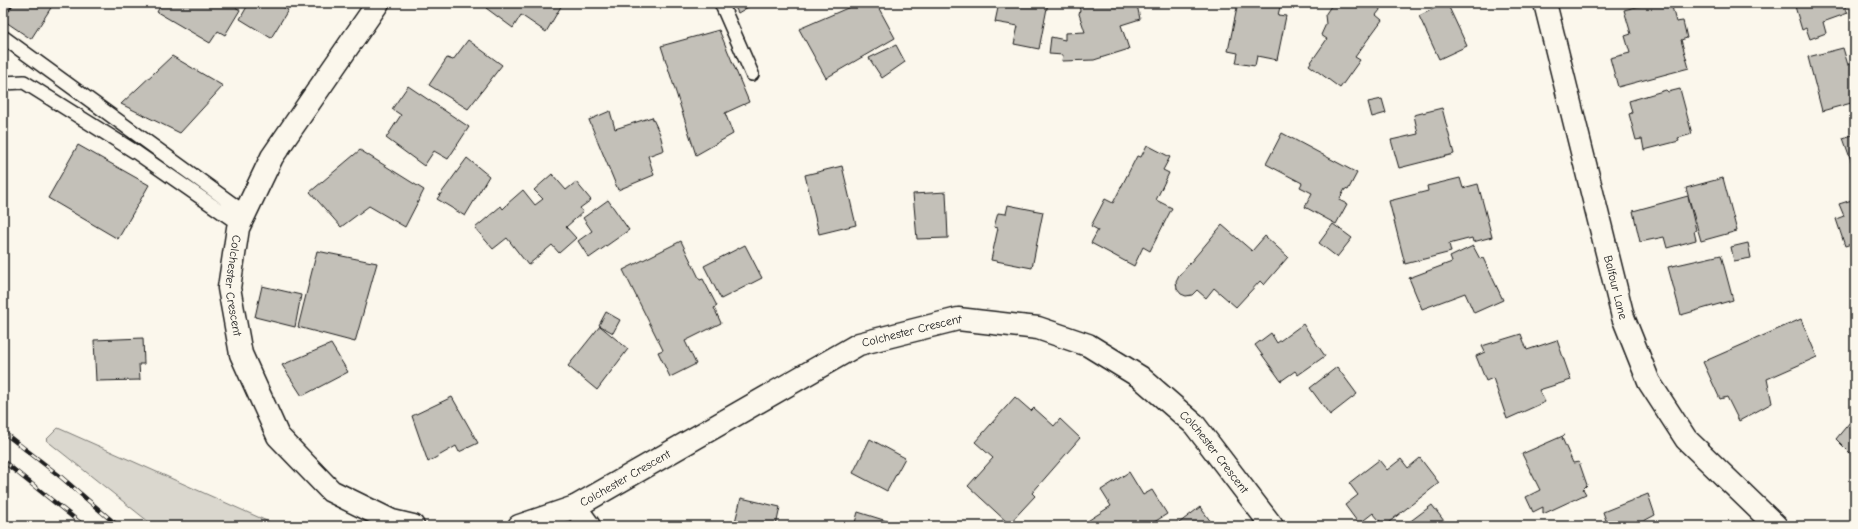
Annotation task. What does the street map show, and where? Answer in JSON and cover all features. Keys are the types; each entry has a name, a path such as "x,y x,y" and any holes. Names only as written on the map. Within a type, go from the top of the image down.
{"street":[{"name":"Colchester Crescent","path":"378,3 272,157 242,219 229,288 241,354 278,436 331,491 392,521 413,526"},
{"name":"Balfour Lane","path":"1545,3 1623,317 1649,382 1686,439 1772,524"},
{"name":"Colchester Crescent","path":"519,526 575,508 859,344 958,319 1038,328 1088,345 1140,376 1194,424 1272,526"},
{"path":"575,508 589,526"}],"lane":[{"path":"721,3 752,74"},
{"path":"3,37 242,219"},
{"path":"3,83 24,82 242,219"}],"shaded area":[{"path":"58,428 278,526 154,526 46,440"}],"building":[{"path":"14,3 54,3 31,39 3,20"},
{"path":"162,3 233,3 232,5 240,10 225,35 218,31 210,43 157,12"},
{"path":"249,3 276,3 288,10 271,38 240,19"},
{"path":"490,3 563,3 546,32 521,15 513,28 486,8"},
{"path":"733,3 755,3 738,13"},
{"path":"859,3 876,3 895,38 826,78 799,29"},
{"path":"999,3 1048,3 1039,49 1014,44 1018,26 995,22"},
{"path":"1078,3 1142,3 1137,5 1140,19 1121,25 1129,49 1094,60 1062,61 1063,55 1049,54 1051,37 1065,40 1065,33 1085,32 1079,14 1080,10"},
{"path":"1238,3 1281,3 1278,15 1286,16 1277,60 1257,56 1255,66 1236,63 1238,53 1228,51"},
{"path":"1333,3 1373,3 1379,6 1380,10 1376,15 1382,20 1355,57 1360,60 1340,88 1309,65 1327,39 1321,35 1326,24 1325,15"},
{"path":"1447,3 1467,46 1439,59 1419,16"},
{"path":"1651,3 1671,3 1676,22 1683,21 1687,38 1681,40 1689,68 1618,87 1610,58 1630,53 1625,36 1631,34 1624,10"},
{"path":"1794,3 1843,3 1848,13 1823,22 1826,33 1810,39 1806,28 1802,30"},
{"path":"719,30 749,102 725,113 733,134 696,155 661,46"},
{"path":"468,40 502,65 468,109 429,85 447,58 453,60"},
{"path":"896,45 905,62 882,78 869,58"},
{"path":"1843,48 1848,65 1855,63 1855,102 1822,111 1808,57"},
{"path":"172,56 223,86 180,133 121,104"},
{"path":"408,86 469,127 448,159 434,151 424,166 386,138 401,115 392,109"},
{"path":"1680,89 1692,134 1678,138 1679,141 1644,150 1642,139 1636,140 1629,114 1632,113 1629,101 1666,90 1668,92"},
{"path":"1382,99 1386,113 1372,117 1368,102"},
{"path":"1442,108 1454,154 1399,168 1391,140 1418,134 1414,115"},
{"path":"610,111 615,129 652,117 660,134 664,150 648,156 654,175 618,190 589,120"},
{"path":"1282,133 1357,173 1348,190 1345,189 1339,200 1347,204 1336,224 1305,207 1312,193 1300,187 1302,183 1266,164"},
{"path":"1855,134 1855,172 1843,138"},
{"path":"78,145 149,185 118,239 48,198"},
{"path":"1147,145 1170,157 1163,170 1169,173 1156,200 1172,208 1150,251 1143,247 1134,266 1091,243 1098,230 1091,226 1105,199 1113,203 1137,156 1141,157"},
{"path":"360,150 424,190 405,227 369,206 341,227 310,192"},
{"path":"467,158 489,176 465,216 437,199"},
{"path":"842,166 856,225 819,234 805,175"},
{"path":"552,174 566,190 576,182 591,200 580,208 583,212 566,227 576,238 559,253 552,245 528,265 507,238 493,249 475,228 501,206 503,209 523,190 535,205 543,199 534,190"},
{"path":"1460,178 1463,188 1478,184 1492,237 1473,242 1472,238 1449,244 1451,252 1405,264 1389,201 1428,191 1427,186"},
{"path":"1723,178 1737,231 1701,241 1686,188"},
{"path":"946,192 948,238 917,239 913,194"},
{"path":"1688,196 1696,230 1694,231 1696,240 1667,248 1664,237 1640,242 1633,211"},
{"path":"1855,199 1855,243 1845,246 1836,219 1844,216 1839,204"},
{"path":"608,200 629,230 589,258 578,241 592,231 583,218"},
{"path":"1008,205 1043,212 1032,268 991,260 998,228 994,227 998,213 1006,214"},
{"path":"1333,224 1352,238 1337,257 1319,243"},
{"path":"1222,225 1252,251 1265,236 1288,257 1264,285 1260,281 1236,307 1214,288 1206,298 1197,290 1192,295 1186,296 1181,294 1177,289 1176,282 1179,276"},
{"path":"681,241 700,280 703,279 717,306 714,308 721,323 685,341 696,364 670,377 658,352 663,350 623,270"},
{"path":"1748,243 1751,258 1734,261 1731,247"},
{"path":"745,245 762,278 721,299 704,266"},
{"path":"1473,246 1480,259 1483,258 1503,300 1474,313 1465,293 1422,309 1409,278 1452,262 1450,257"},
{"path":"317,251 377,263 355,342 298,327"},
{"path":"1721,255 1733,300 1681,315 1668,267"},
{"path":"262,286 301,295 295,327 255,317"},
{"path":"606,312 620,320 613,333 599,325"},
{"path":"1801,319 1817,357 1767,379 1772,403 1739,421 1727,397 1720,399 1703,362"},
{"path":"1303,324 1325,356 1298,375 1295,371 1281,381 1255,345 1271,333 1277,343"},
{"path":"1855,324 1855,343 1850,326"},
{"path":"600,326 628,349 597,390 568,366"},
{"path":"1521,334 1527,350 1557,340 1571,380 1539,390 1545,402 1507,419 1493,378 1486,381 1476,356 1485,352 1482,346"},
{"path":"143,338 144,364 139,364 140,380 96,381 94,340"},
{"path":"331,344 348,372 302,396 282,365"},
{"path":"1337,367 1357,394 1330,415 1310,388"},
{"path":"452,397 478,443 459,452 456,446 428,462 412,416"},
{"path":"1015,397 1031,411 1034,408 1054,426 1060,419 1080,438 1032,493 1035,496 1009,524 968,486 993,458 975,442"},
{"path":"1855,416 1855,458 1836,439"},
{"path":"1565,435 1562,438 1573,463 1579,462 1587,485 1583,489 1586,494 1543,514 1543,507 1533,512 1526,497 1540,490 1522,454"},
{"path":"870,439 905,458 887,491 853,473"},
{"path":"1420,458 1439,483 1384,526 1373,513 1359,524 1345,505 1358,495 1349,483 1379,460 1387,470 1401,459 1408,468"},
{"path":"1129,472 1143,495 1152,490 1167,514 1148,526 1088,526 1086,522 1111,506 1101,490"},
{"path":"1648,494 1655,515 1640,523 1641,526 1608,526 1603,512"},
{"path":"741,498 780,507 776,526 734,526"},
{"path":"1432,505 1444,521 1439,525 1440,526 1404,526"},
{"path":"1200,507 1214,526 1175,526"},
{"path":"858,512 890,522 888,526 854,526"}],"railway":[{"path":"3,432 61,477 118,526"},
{"path":"3,461 84,526"}]}
